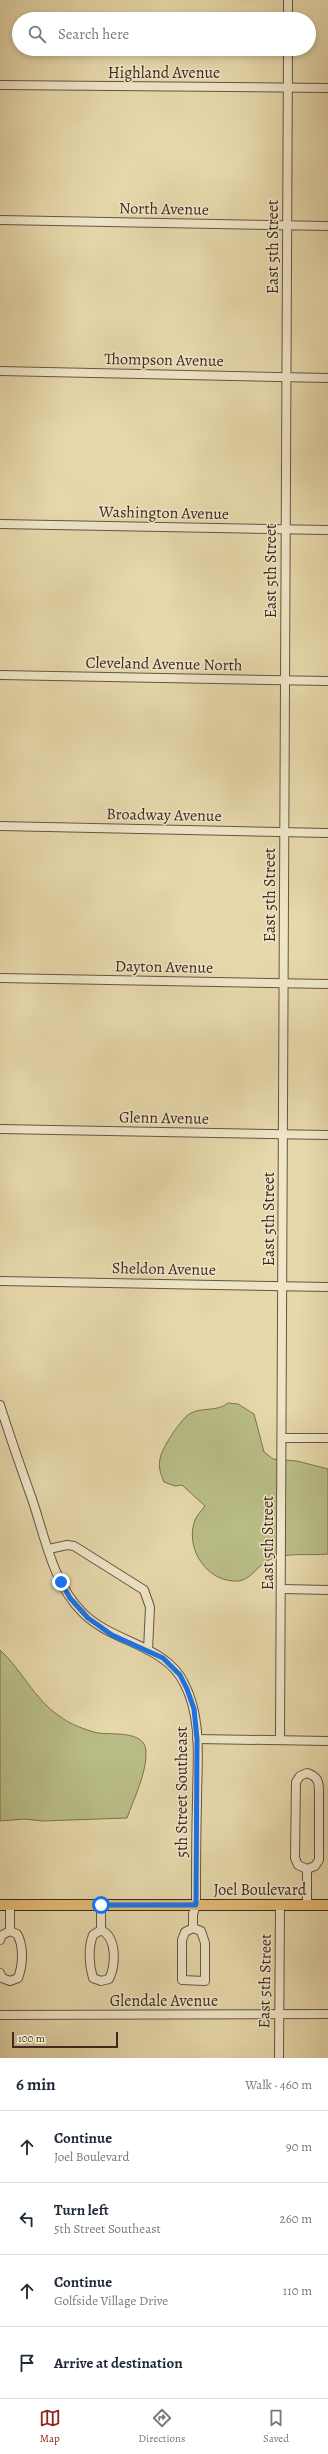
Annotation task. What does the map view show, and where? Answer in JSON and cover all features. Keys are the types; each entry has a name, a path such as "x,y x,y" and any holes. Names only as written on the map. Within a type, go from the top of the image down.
{"main road":[{"name":"Joel Boulevard","path":"5,1905 328,1905"}],"street":[{"path":"288,0 288,12"},
{"name":"East 5th Street","path":"280,1740 282,1589 288,56"},
{"name":"Highland Avenue","path":"0,85 328,88"},
{"name":"North Avenue","path":"0,220 328,226"},
{"name":"Thompson Avenue","path":"0,371 328,378"},
{"name":"Washington Avenue","path":"0,524 328,530"},
{"name":"Cleveland Avenue North","path":"0,675 328,681"},
{"name":"Broadway Avenue","path":"0,826 328,832"},
{"name":"Dayton Avenue","path":"0,978 328,984"},
{"name":"Glenn Avenue","path":"0,1129 328,1135"},
{"name":"Sheldon Avenue","path":"0,1281 328,1287"},
{"name":"5th Street Southeast","path":"0,1405 49,1549 65,1590 82,1612 112,1635 148,1650 169,1663 184,1682 194,1709 197,1739 196,1905 193,1928"},
{"path":"282,1438 328,1438"},
{"path":"49,1549 67,1545 74,1546 144,1590 150,1607 148,1650"},
{"path":"282,1589 328,1590"},
{"path":"197,1739 328,1741"},
{"path":"307,1773 314,1776 319,1782 319,1860 315,1866 307,1870 298,1865 295,1851 296,1782 300,1776 307,1773"},
{"path":"307,1870 307,1905"},
{"path":"5,1905 10,1931"},
{"path":"101,1905 101,1930"},
{"name":"East 5th Street","path":"279,2058 280,1905"},
{"path":"193,1928 200,1932 205,1943 204,1981 182,1980 182,1940 186,1932 193,1928"},
{"path":"101,1930 108,1933 112,1940 113,1971 109,1979 101,1981 94,1978 91,1970 90,1942 93,1935 101,1930"},
{"path":"0,1940 2,1935 10,1931 17,1934 21,1941 21,1970 18,1978 10,1981 2,1978 0,1973"},
{"name":"Glendale Avenue","path":"0,2015 328,2014"}],"green space":[{"path":"228,1403 238,1404 254,1414 264,1452 273,1459 297,1461 328,1469 328,1554 292,1555 271,1559 261,1565 249,1576 239,1581 223,1579 213,1574 199,1560 193,1540 193,1530 198,1514 205,1506 182,1485 175,1486 164,1482 159,1462 164,1448 182,1420 196,1411 219,1408"},
{"path":"0,1650 15,1666 42,1701 63,1719 98,1733 119,1734 134,1737 144,1744 146,1759 144,1768 140,1785 127,1818 42,1821 25,1819 0,1821"}],"route":[{"path":"61,1582 70,1598 82,1612 96,1624 112,1635 163,1658 175,1669 184,1682 191,1699 197,1730 196,1905 101,1905"}]}
